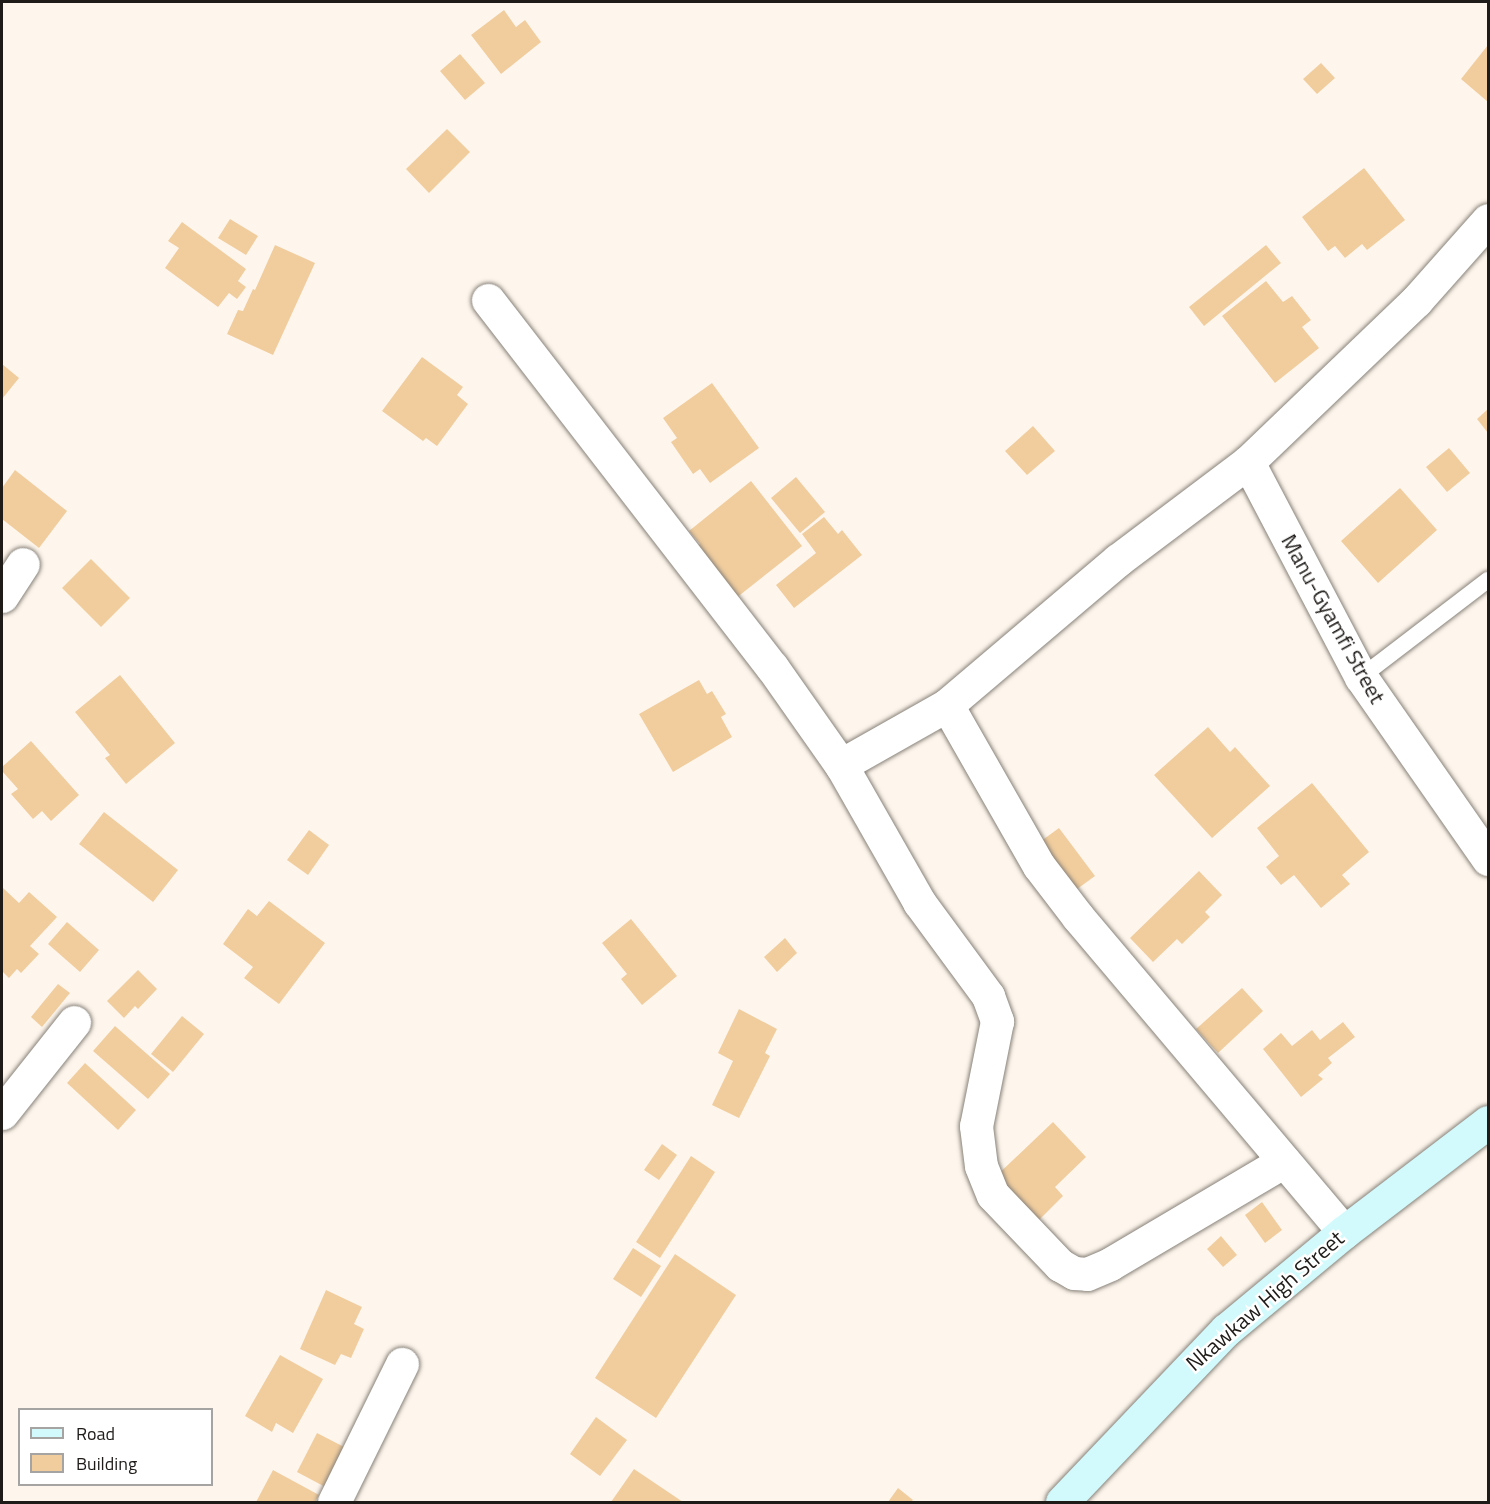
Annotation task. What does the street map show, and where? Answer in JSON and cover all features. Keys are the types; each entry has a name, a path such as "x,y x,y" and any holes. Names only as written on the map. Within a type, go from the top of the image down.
{"main road":[{"name":"Nkawkaw High Street","path":"1062,1503 1226,1330 1344,1232 1488,1122"}],"street":[{"path":"842,765 947,705 1118,560 1248,462 1416,301 1488,220"},
{"path":"488,300 723,603 842,765 919,902 988,996 997,1021 976,1126 981,1166 993,1195 1060,1265 1074,1273 1087,1274 1110,1264 1284,1161"},
{"name":"Manu-Gyamfi Street","path":"1248,462 1361,677 1488,859"},
{"path":"2,596 23,564"},
{"path":"947,705 1040,866 1078,917 1344,1232"},
{"path":"2,1113 74,1022"},
{"path":"334,1503 402,1364"}],"lane":[{"path":"1361,677 1488,580"}],"building":[{"path":"504,10 516,27 525,20 541,42 501,74 471,35"},
{"path":"1488,45 1488,102 1461,79"},
{"path":"460,54 485,83 465,100 440,71"},
{"path":"1321,63 1335,78 1317,94 1303,79"},
{"path":"447,129 470,152 429,193 406,169"},
{"path":"1364,168 1405,220 1367,250 1362,244 1345,258 1335,246 1328,251 1302,217"},
{"path":"230,219 258,236 246,255 218,238"},
{"path":"182,222 246,269 238,281 246,287 237,299 229,293 218,307 165,268 179,248 168,241"},
{"path":"275,245 315,263 273,355 227,334 238,310 243,311 253,289 255,290"},
{"path":"1266,245 1281,263 1204,326 1189,307"},
{"path":"1266,281 1283,302 1292,296 1311,320 1302,327 1319,348 1275,383 1222,316"},
{"path":"422,357 463,387 457,395 468,404 437,446 426,438 423,441 382,411"},
{"path":"2,364 19,378 2,399"},
{"path":"712,383 759,448 710,483 700,469 693,474 671,442 677,438 663,418"},
{"path":"1488,409 1488,433 1477,419"},
{"path":"1033,426 1055,451 1027,475 1005,451"},
{"path":"1449,448 1470,473 1447,492 1426,467"},
{"path":"15,470 67,511 39,548 2,519 2,488"},
{"path":"796,477 825,512 800,533 771,498"},
{"path":"751,481 802,546 731,602 690,551 700,544 689,531"},
{"path":"1400,488 1437,530 1378,583 1341,541"},
{"path":"824,517 838,534 842,530 862,555 794,608 776,585 816,553 802,534"},
{"path":"91,559 130,598 101,627 62,588"},
{"path":"120,675 175,743 126,784 105,758 110,755 75,712"},
{"path":"699,680 707,694 712,691 726,714 721,717 732,737 673,772 639,714"},
{"path":"1208,727 1230,752 1235,747 1270,786 1212,838 1154,775"},
{"path":"31,741 79,795 51,821 42,811 33,819 11,794 18,789 2,771 2,767"},
{"path":"1312,783 1369,852 1342,875 1350,884 1321,908 1294,875 1281,885 1266,867 1279,856 1257,828"},
{"path":"104,812 178,870 153,902 79,844"},
{"path":"1059,828 1095,876 1073,892 1037,844"},
{"path":"309,830 329,845 308,875 287,860"},
{"path":"1199,871 1222,895 1205,912 1210,917 1182,944 1177,939 1153,962 1130,938"},
{"path":"2,887 19,903 29,892 57,917 30,946 39,954 21,973 17,969 9,978 2,971"},
{"path":"269,901 325,943 279,1004 244,978 253,967 223,944 248,909 257,916"},
{"path":"631,919 677,976 642,1005 621,979 627,974 602,943"},
{"path":"67,922 99,950 80,972 48,944"},
{"path":"785,938 797,953 777,972 764,957"},
{"path":"138,970 157,989 138,1009 135,1006 124,1018 107,1001"},
{"path":"58,984 70,993 42,1027 31,1017"},
{"path":"1242,988 1263,1011 1218,1053 1196,1029"},
{"path":"739,1009 777,1029 765,1053 770,1056 739,1118 712,1105 733,1061 718,1053"},
{"path":"182,1016 204,1034 173,1072 151,1054"},
{"path":"1343,1022 1355,1037 1328,1058 1332,1063 1318,1075 1323,1079 1301,1097 1263,1049 1281,1033 1292,1046 1312,1030 1320,1040"},
{"path":"115,1026 170,1074 148,1099 93,1051"},
{"path":"85,1063 136,1110 118,1130 67,1083"},
{"path":"1053,1122 1086,1157 1055,1187 1063,1196 1035,1224 992,1180"},
{"path":"662,1144 677,1155 659,1180 644,1170"},
{"path":"691,1156 715,1172 660,1258 636,1242"},
{"path":"1262,1202 1282,1230 1265,1243 1245,1215"},
{"path":"1221,1236 1237,1255 1223,1267 1207,1249"},
{"path":"633,1248 661,1266 641,1297 613,1279"},
{"path":"675,1254 736,1295 656,1418 595,1378"},
{"path":"326,1290 362,1307 354,1324 364,1329 351,1358 341,1354 335,1365 300,1349"},
{"path":"280,1355 323,1379 293,1433 276,1423 272,1432 245,1416"},
{"path":"596,1417 627,1440 600,1476 570,1454"},
{"path":"317,1433 348,1449 329,1489 297,1472"},
{"path":"634,1469 683,1502 611,1502"},
{"path":"273,1470 319,1495 315,1502 256,1502"},
{"path":"898,1488 913,1500 911,1502 888,1502"}]}
